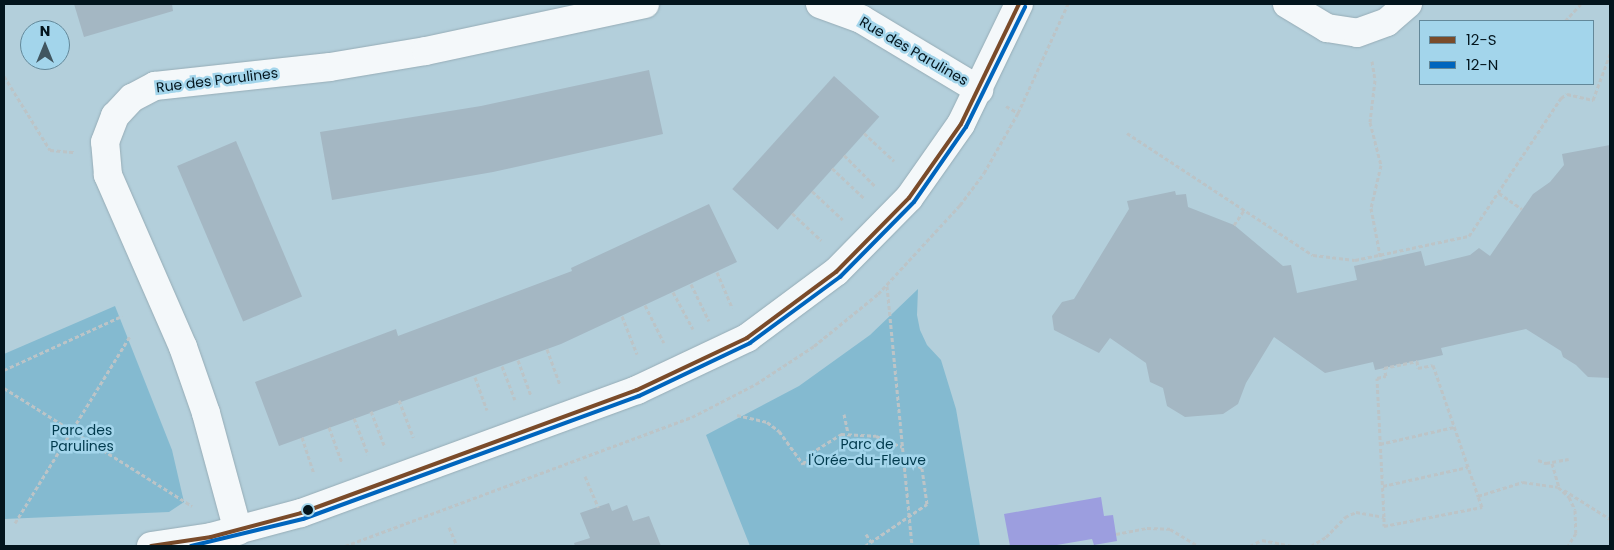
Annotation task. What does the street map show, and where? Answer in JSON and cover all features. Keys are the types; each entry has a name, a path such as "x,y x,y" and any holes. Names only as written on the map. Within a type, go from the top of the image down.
{"street":[{"name":"Rue des Parulines","path":"238,531 206,413 183,347 108,175 105,142 112,123 124,105 140,92 155,86 330,66 426,51 644,4"},
{"name":"Rue des Parulines","path":"820,4 861,20 979,90"},
{"path":"151,546 238,531 301,513 545,426 677,374 748,338 805,297 884,225 949,144 979,90 1019,4"},
{"path":"1287,4 1327,28 1356,33 1387,22 1408,4"}],"path":[{"path":"932,238 984,173 1045,58 1068,4"},
{"path":"1567,20 1581,4"},
{"path":"1127,133 1313,255 1355,260 1380,257 1469,236 1560,98 1567,94 1593,100 1610,54"},
{"path":"1372,60 1375,80 1370,122 1381,165 1371,208 1380,257"},
{"path":"4,76 50,150 76,152"},
{"path":"864,133 894,161"},
{"path":"844,155 874,186"},
{"path":"832,168 864,198"},
{"path":"812,191 843,220"},
{"path":"1499,193 1522,209"},
{"path":"1234,225 1244,210"},
{"path":"792,213 821,240"},
{"path":"717,272 732,308"},
{"path":"691,284 709,322"},
{"path":"887,285 912,546"},
{"path":"673,292 693,330"},
{"path":"645,305 664,343"},
{"path":"4,370 122,316"},
{"path":"622,316 637,354"},
{"path":"15,523 130,336"},
{"path":"547,349 560,384"},
{"path":"518,360 531,395"},
{"path":"1417,361 1418,368 1433,365 1454,428 1482,507 1384,526 1376,378 1386,376 1384,368 1401,364 1417,361"},
{"path":"502,366 515,400"},
{"path":"474,377 487,410"},
{"path":"4,388 71,432 192,506"},
{"path":"400,400 413,437"},
{"path":"371,411 385,447"},
{"path":"844,414 848,433"},
{"path":"737,415 768,422 779,431 802,464 827,441 848,433 876,436 902,447"},
{"path":"354,418 368,454"},
{"path":"329,427 342,463"},
{"path":"1380,444 1454,428"},
{"path":"302,437 314,473"},
{"path":"865,546 927,504 922,468 903,459"},
{"path":"1538,460 1552,462 1569,459"},
{"path":"1552,462 1558,487 1569,497 1575,510 1576,532 1568,546"},
{"path":"1383,486 1468,467"},
{"path":"585,476 598,507"},
{"path":"1478,496 1523,482 1558,487 1610,519"},
{"path":"1311,546 1326,537 1345,517 1365,512 1384,517"},
{"path":"450,527 457,546"},
{"path":"1116,534 1147,528 1170,529 1198,546"},
{"path":"866,534 871,542"},
{"path":"1250,546 1262,540 1293,546"}],"green space":[{"name":"Parc de l'Orée-du-Fleuve","path":"918,289 917,315 920,330 927,345 941,360 956,409 980,546 750,546 706,435 799,386 870,335"},
{"name":"Parc des Parulines","path":"115,306 172,450 184,502 169,512 4,519 4,354"}],"water":[{"path":"1101,497 1104,516 1113,515 1117,541 1094,545 1092,539 1051,546 1010,546 1004,514"}],"building":[{"path":"74,4 172,4 173,11 84,37"},
{"path":"649,70 663,134 493,172 332,200 320,132 481,106"},
{"path":"834,76 879,117 778,230 732,189"},
{"path":"236,141 302,297 243,322 177,166"},
{"path":"1610,145 1610,378 1588,377 1576,365 1563,357 1561,351 1526,329 1441,348 1443,355 1375,370 1373,362 1325,373 1274,337 1246,383 1238,404 1223,414 1185,417 1167,406 1163,388 1150,382 1146,363 1110,338 1099,353 1054,330 1052,316 1062,302 1074,299 1129,209 1127,201 1175,191 1176,195 1186,194 1188,207 1234,225 1283,266 1291,265 1297,293 1357,280 1354,266 1421,251 1425,266 1470,255 1479,248 1490,256 1533,194 1550,182 1564,165 1562,154"},
{"path":"709,204 737,262 561,344 279,446 255,382 396,329 398,336 572,271 571,268"},
{"path":"609,503 612,511 627,505 633,521 649,516 661,546 575,546 574,543 590,538 580,513"}],"transit line":[{"name":"12-S","path":"151,546 211,537 301,513 637,390 747,338 836,272 909,198 961,124 1019,4"},
{"name":"12-N","path":"191,546 303,519 639,396 750,343 840,277 914,202 966,127 1025,7"}]}
